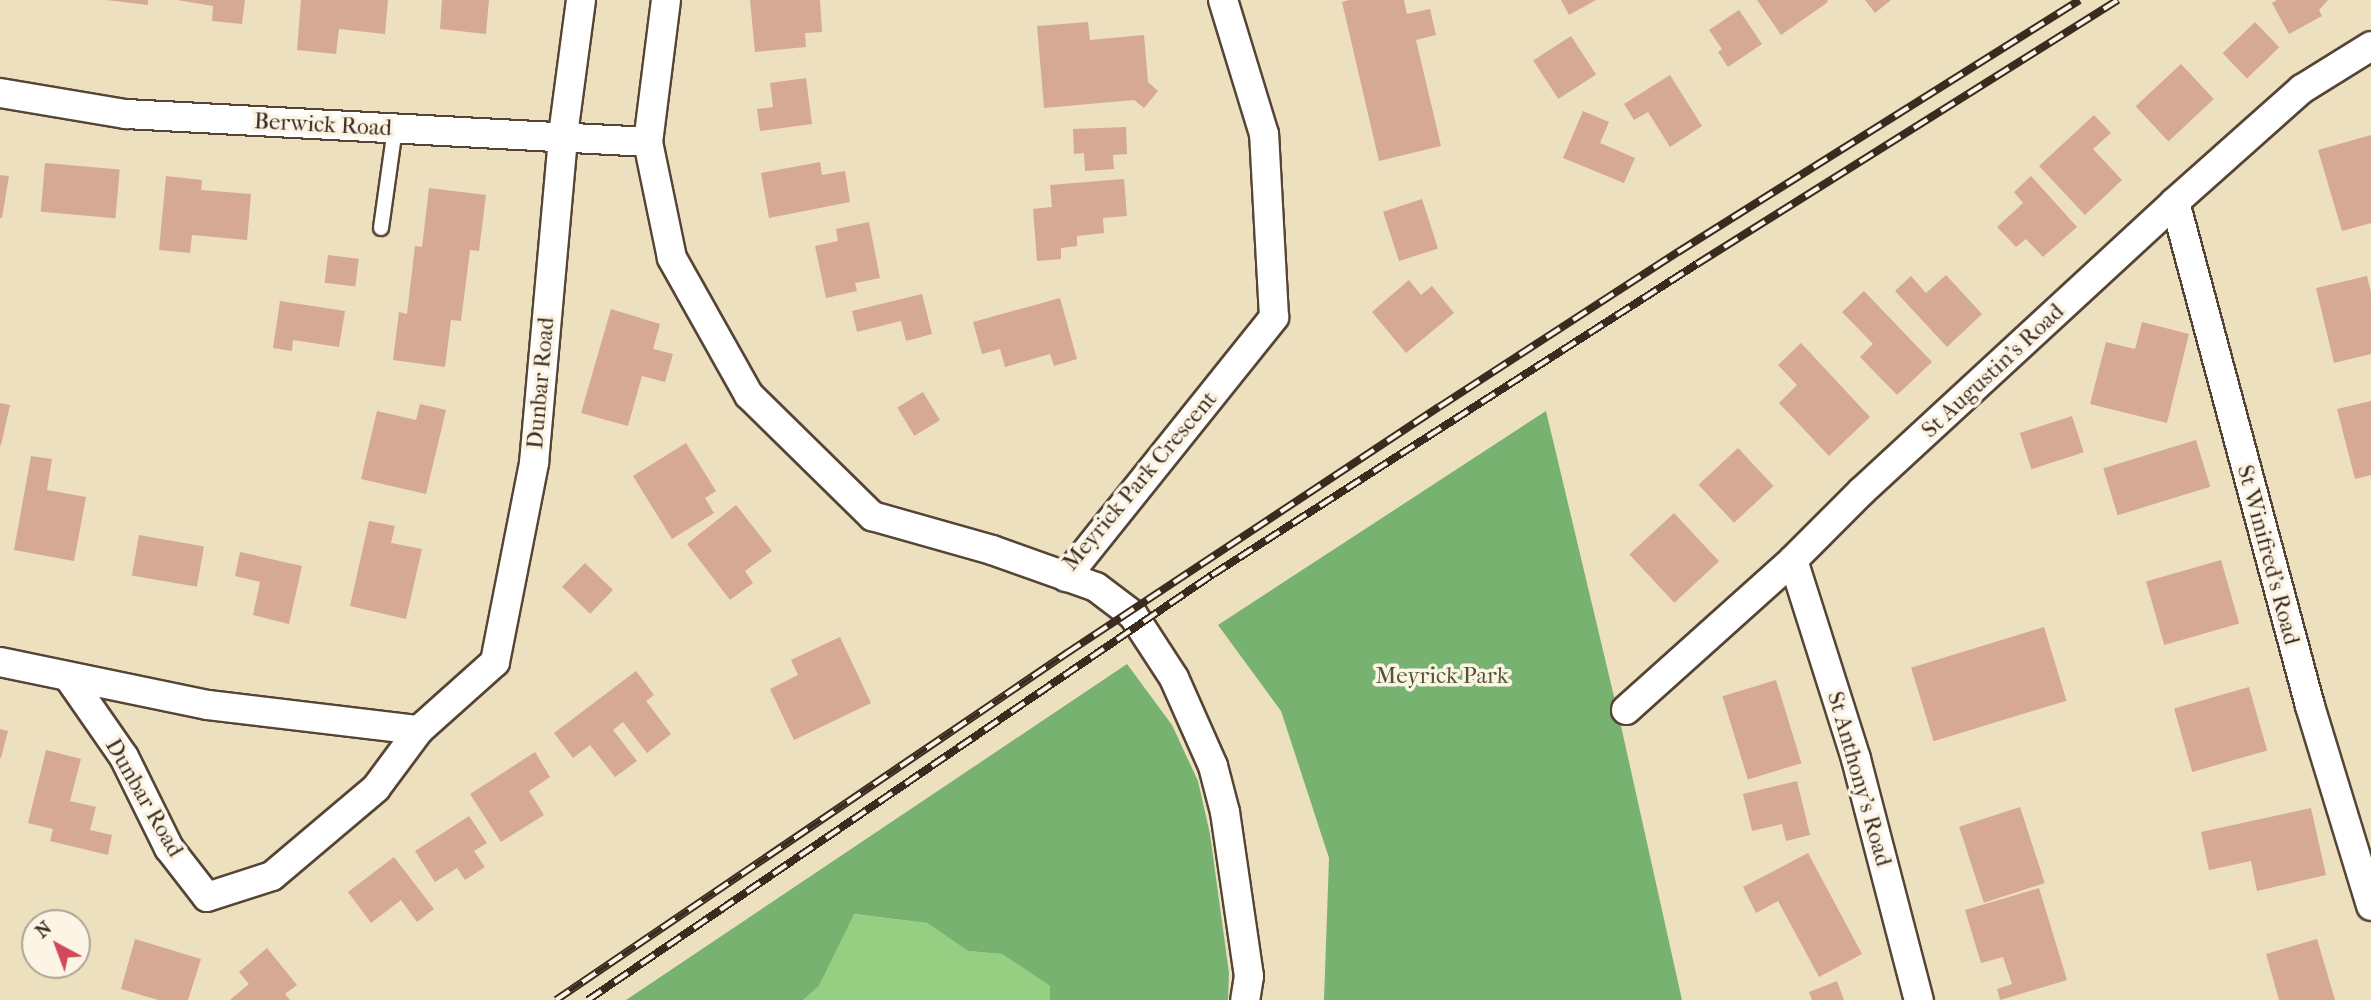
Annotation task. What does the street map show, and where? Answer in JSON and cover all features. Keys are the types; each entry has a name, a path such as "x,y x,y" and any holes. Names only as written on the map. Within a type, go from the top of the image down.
{"street":[{"name":"Dunbar Road","path":"69,678 124,757 169,848 207,897 272,876 376,788 419,730 495,662 534,463 563,135 581,0"},
{"name":"Meyrick Park Crescent","path":"666,0 648,142 672,258 749,395 872,516 992,550 1066,577 1275,317 1264,134 1223,0"},
{"name":"St Augustin's Road","path":"1626,710 1793,560 1862,491 2175,202 2302,89 2371,46"},
{"name":"Berwick Road","path":"0,93 126,114 563,135 648,142"},
{"name":"St Winifred's Road","path":"2175,202 2309,706 2371,906"},
{"name":"St Anthony's Road","path":"1793,560 1856,760 1919,1000"},
{"path":"1066,577 1096,587 1133,615 1174,678 1195,721 1213,765 1225,812 1249,976 1245,1000"},
{"path":"0,662 208,705 419,730"}],"lane":[{"path":"381,228 396,129"}],"green space":[{"name":"Meyrick Park","path":"1546,411 1621,726 1682,1000 1324,1000 1329,858 1281,711 1218,625"},
{"path":"1127,664 1172,725 1198,781 1210,834 1229,973 1228,1000 1050,1000 1050,986 1002,954 968,951 927,923 854,914 819,986 803,1000 626,1000"},
{"path":"853,914 927,923 968,951 1002,954 1050,986 1050,1000 803,1000 819,986"}],"building":[{"path":"106,0 148,0 148,5"},
{"path":"177,0 245,0 242,24 212,21 213,6"},
{"path":"301,0 388,0 385,34 339,29 336,54 297,50"},
{"path":"442,0 489,0 486,34 440,29"},
{"path":"750,0 820,0 822,32 805,33 806,47 755,52"},
{"path":"1404,0 1407,14 1430,9 1436,35 1416,40 1441,146 1379,161 1342,2"},
{"path":"1561,0 1596,0 1569,15"},
{"path":"1757,0 1827,0 1828,2 1781,35"},
{"path":"1865,0 1891,0 1875,13"},
{"path":"2277,0 2328,0 2319,10 2322,16 2289,34 2272,3"},
{"path":"1739,10 1762,44 1728,67 1718,52 1722,49 1709,30"},
{"path":"1088,22 1090,40 1144,35 1148,82 1158,91 1144,108 1134,100 1044,108 1037,26"},
{"path":"2255,22 2279,47 2247,78 2223,53"},
{"path":"1571,36 1596,75 1558,99 1533,61"},
{"path":"2181,64 2214,99 2168,141 2136,106"},
{"path":"1670,75 1702,126 1670,147 1648,112 1634,120 1624,104"},
{"path":"806,78 812,124 760,131 757,109 773,107 770,83"},
{"path":"1583,111 1609,122 1600,143 1635,158 1624,183 1563,158"},
{"path":"2094,115 2111,133 2093,149 2122,180 2085,215 2039,166"},
{"path":"1126,127 1127,154 1113,155 1114,169 1085,171 1084,153 1074,154 1073,129"},
{"path":"2371,135 2371,223 2342,231 2318,150"},
{"path":"820,162 822,175 845,171 850,202 769,218 761,173"},
{"path":"45,163 120,170 115,218 41,212"},
{"path":"0,175 9,176 2,218 0,218"},
{"path":"166,176 202,180 201,190 251,194 247,240 192,235 190,253 159,250"},
{"path":"2031,176 2077,227 2043,257 2026,239 2016,247 1997,227 2023,203 2014,192"},
{"path":"1124,179 1127,216 1103,218 1104,233 1077,236 1077,246 1061,248 1061,259 1037,261 1033,209 1052,207 1050,185"},
{"path":"429,188 486,195 479,251 470,250 461,321 451,320 445,367 393,360 399,312 407,314 415,246 422,247"},
{"path":"1422,199 1438,248 1399,261 1383,212"},
{"path":"869,222 880,278 855,283 857,291 826,298 815,246 838,241 836,229"},
{"path":"328,255 359,259 355,287 325,283"},
{"path":"1946,275 1982,314 1947,347 1895,291 1911,276 1926,293"},
{"path":"2367,276 2371,293 2371,354 2334,363 2316,288"},
{"path":"1409,280 1421,295 1432,286 1454,313 1406,353 1372,312"},
{"path":"1864,291 1932,362 1897,395 1860,357 1873,344 1842,312"},
{"path":"922,294 932,334 906,341 901,321 857,332 852,311"},
{"path":"1060,298 1077,359 1054,366 1050,354 1005,367 1000,349 982,354 973,322"},
{"path":"280,301 345,311 339,347 293,340 292,351 273,348"},
{"path":"611,309 660,324 653,349 673,354 665,382 642,376 628,426 581,413"},
{"path":"2142,322 2189,334 2167,423 2090,404 2106,342 2135,349"},
{"path":"1801,343 1870,417 1829,456 1779,403 1797,385 1778,365"},
{"path":"923,392 940,420 914,436 897,407"},
{"path":"2371,401 2371,475 2355,479 2337,409"},
{"path":"0,403 10,405 1,445 0,445"},
{"path":"420,404 446,410 426,494 361,479 377,411 416,420"},
{"path":"2072,416 2084,452 2031,469 2020,433"},
{"path":"2196,440 2210,487 2118,515 2103,468"},
{"path":"686,443 716,491 705,498 714,513 672,539 633,476"},
{"path":"1738,448 1773,486 1734,523 1699,485"},
{"path":"31,456 52,459 47,490 86,497 74,561 14,550"},
{"path":"736,505 772,551 745,571 753,583 730,600 687,544"},
{"path":"1674,513 1719,561 1674,603 1629,555"},
{"path":"369,521 395,526 391,543 422,549 406,619 350,606"},
{"path":"139,535 204,546 197,587 132,575"},
{"path":"240,552 302,566 289,624 253,615 260,582 235,576"},
{"path":"2221,560 2239,623 2164,645 2146,581"},
{"path":"585,563 613,590 590,614 562,587"},
{"path":"2044,627 2067,701 1934,741 1911,668"},
{"path":"840,637 871,703 794,740 770,689 798,675 791,660"},
{"path":"636,671 654,695 646,701 671,734 647,753 623,722 613,730 637,761 615,777 590,745 573,758 554,733"},
{"path":"1776,680 1801,763 1748,780 1722,696"},
{"path":"2249,687 2267,750 2192,772 2174,708"},
{"path":"0,729 8,731 1,758 0,758"},
{"path":"46,750 81,759 70,801 96,807 90,830 112,835 108,855 50,841 53,829 28,823"},
{"path":"535,752 550,777 529,791 544,815 501,842 470,794"},
{"path":"1797,781 1810,835 1786,841 1782,824 1752,831 1743,794"},
{"path":"2020,807 2045,883 1984,903 1959,827"},
{"path":"2311,808 2326,875 2257,891 2251,861 2209,870 2201,832"},
{"path":"469,816 487,843 474,851 485,867 465,880 457,868 435,882 415,851"},
{"path":"1808,853 1862,954 1819,977 1778,901 1756,913 1743,887"},
{"path":"394,857 434,909 417,922 401,900 371,923 348,892"},
{"path":"2039,888 2067,980 2000,1000 1997,989 2012,984 2003,957 1981,963 1965,910"},
{"path":"135,939 201,959 188,1000 158,1000 121,989"},
{"path":"2317,939 2335,1000 2279,1000 2266,954"},
{"path":"267,948 297,985 285,994 290,1000 230,1000 249,984 239,972"},
{"path":"1837,981 1844,1000 1812,1000 1809,992"}],"railway":[{"path":"556,1000 1067,653 1439,407 1678,252 2079,0"},
{"path":"588,1000 1212,575 1697,264 2118,0"}]}
